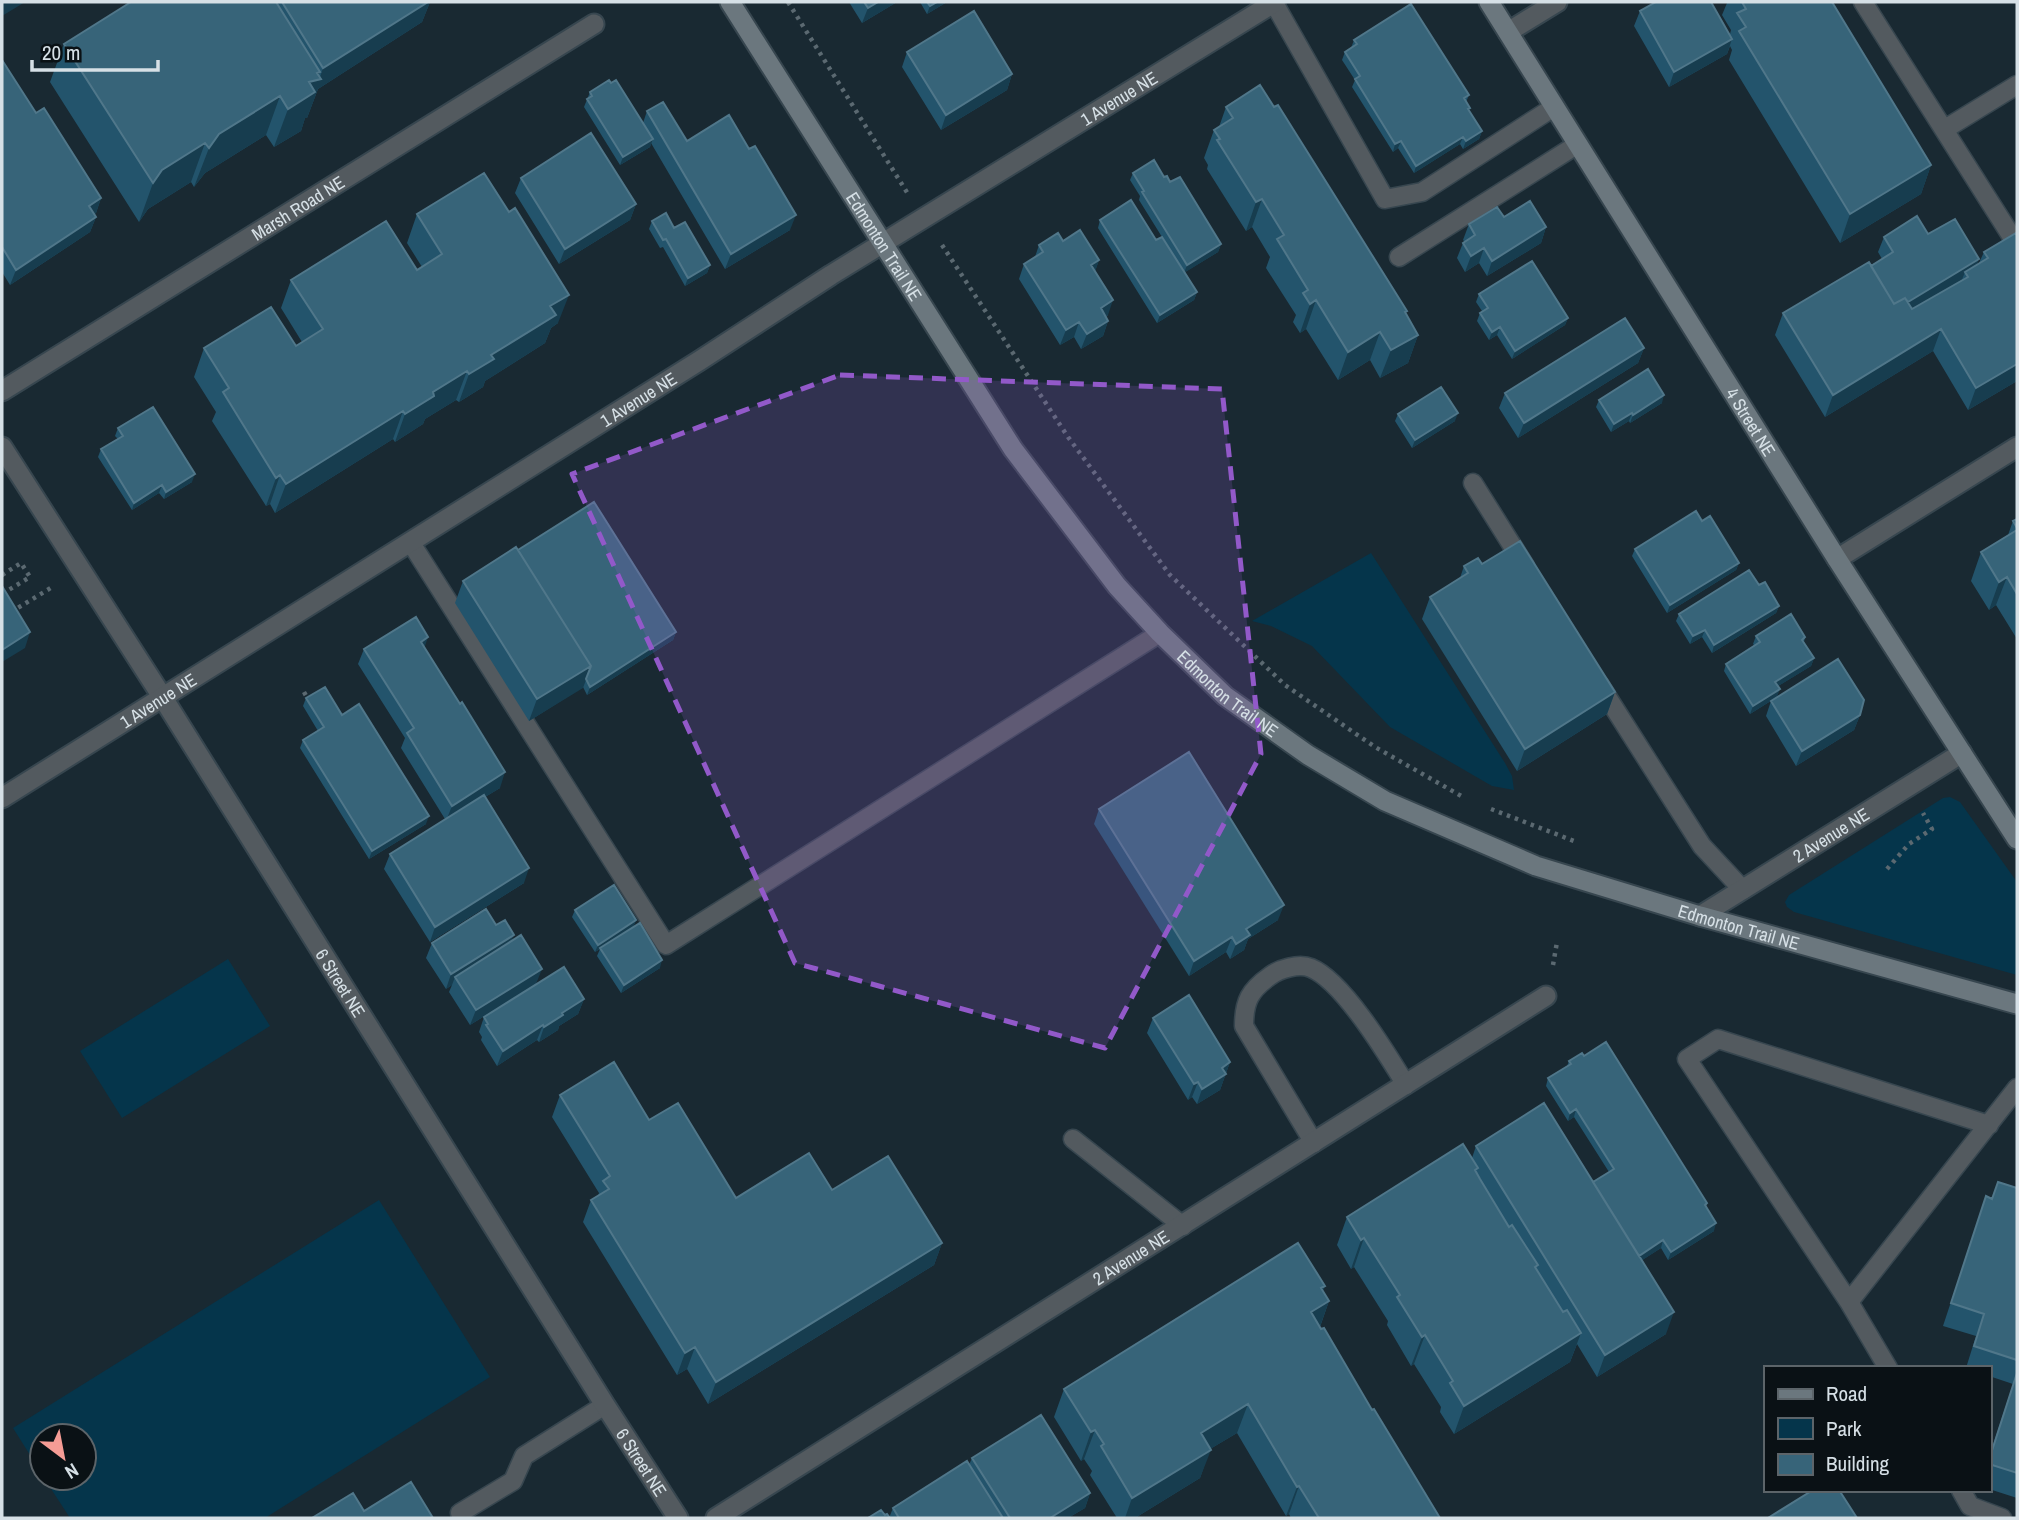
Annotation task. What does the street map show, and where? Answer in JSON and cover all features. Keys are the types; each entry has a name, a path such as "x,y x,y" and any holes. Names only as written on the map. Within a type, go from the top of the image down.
{"main road":[{"name":"Edmonton Trail NE","path":"730,2 1013,449 1117,586 1225,696 1308,755 1385,801 1535,866 1700,916 2017,1004"},
{"name":"4 Street NE","path":"1489,2 2017,839"}],"street":[{"name":"1 Avenue NE","path":"2,798 411,543 882,243 1274,2"},
{"path":"1508,32 1557,2"},
{"name":"Marsh Road NE","path":"2,391 594,24"},
{"name":"6 Street NE","path":"2,447 163,698 678,1518"},
{"path":"1838,559 2017,447"},
{"name":"2 Avenue NE","path":"1700,916 1962,753"},
{"name":"2 Avenue NE","path":"716,1518 1546,996"}],"lane":[{"path":"1274,2 1385,199 1422,192 1554,107"},
{"path":"1863,2 2017,245"},
{"path":"1945,129 2017,85"},
{"path":"1399,257 1578,144"},
{"path":"1473,483 1535,582"},
{"path":"411,543 666,945 1160,632"},
{"path":"1592,674 1702,846 1743,890"},
{"path":"1314,1143 1244,1026 1244,1007 1256,986 1278,970 1308,967 1330,979 1377,1038 1406,1085"},
{"path":"1887,1366 1849,1302 1687,1059 1718,1039 1989,1125"},
{"path":"1849,1302 2017,1088"},
{"path":"1073,1139 1183,1226"},
{"path":"460,1513 513,1482 524,1456 605,1405"},
{"path":"1962,1492 1970,1506 2002,1518"}],"path":[{"path":"788,2 924,218 1068,437 1170,575 1285,685 1374,747 1468,800"},
{"path":"2,575 21,563 30,577 2,594"},
{"path":"5,616 55,586"},
{"path":"6,605 11,612"},
{"path":"304,692 310,702"},
{"path":"1480,804 1578,843"},
{"path":"1887,869 1909,844 1933,829 1921,809"}],"highlighted area":[{"path":"840,375 1222,389 1261,754 1105,1048 795,963 572,474"}],"green space":[{"path":"1371,553 1505,763 1512,776 1514,790 1492,786 1390,727 1312,646 1271,626 1252,621"},
{"path":"1950,797 1960,802 2017,882 2017,975 1794,912 1787,907 1785,902 1789,895 1943,798"},
{"path":"228,959 270,1026 122,1118 80,1051"},
{"path":"379,1200 490,1377 265,1518 70,1518 53,1492 98,1492 98,1422 28,1422 28,1452 13,1428"}],"building":[{"path":"131,2 276,2 320,72 317,73 321,79 309,82 315,92 288,109 280,96 219,134 209,148 205,143 162,170 153,183 64,44"},
{"path":"282,2 428,2 323,68"},
{"path":"864,2 878,2 868,8"},
{"path":"1656,2 1711,2 1732,39 1674,72 1640,11"},
{"path":"1742,2 1832,2 1931,165 1850,214 1739,31 1746,27 1737,13 1746,9"},
{"path":"1411,4 1469,95 1464,98 1482,131 1466,141 1463,137 1416,166 1401,141 1395,144 1355,79 1360,76 1345,52 1357,44 1354,40"},
{"path":"974,11 1012,74 946,115 907,52"},
{"path":"2,60 36,113 44,108 101,198 89,206 96,217 16,270 2,247"},
{"path":"609,80 611,83 616,80 653,139 623,157 587,99 592,96 590,92"},
{"path":"1260,85 1274,107 1278,105 1407,311 1405,312 1418,335 1391,350 1380,332 1348,352 1316,300 1310,304 1303,293 1308,290 1277,239 1284,235 1262,199 1256,202 1217,140 1220,139 1214,130 1233,118 1226,107"},
{"path":"663,102 687,141 729,115 749,149 755,146 796,215 731,254 647,111"},
{"path":"591,133 636,204 565,249 521,178"},
{"path":"1154,160 1170,182 1180,177 1221,244 1187,265 1133,173"},
{"path":"484,173 509,212 515,208 569,295 550,306 556,315 491,355 494,359 469,374 467,371 433,392 434,396 405,414 403,411 286,484 280,475 276,478 223,392 229,388 204,348 271,307 296,346 323,329 291,280 386,221 417,270 442,254 417,214"},
{"path":"1131,200 1156,240 1162,237 1197,292 1160,315 1100,220"},
{"path":"1530,201 1546,227 1492,261 1484,248 1471,256 1463,243 1475,235 1469,224 1497,207 1504,217"},
{"path":"666,213 674,228 685,222 710,265 688,278 666,239 663,240 652,221"},
{"path":"1917,216 1928,234 1955,219 1979,259 1908,302 1905,298 1894,304 1871,266 1893,252 1884,237"},
{"path":"1080,230 1099,260 1091,265 1113,300 1101,308 1108,321 1087,334 1079,322 1066,330 1024,264 1043,252 1039,245 1058,233 1063,241"},
{"path":"2016,233 2017,364 1976,388 1941,329 1833,395 1783,313 1869,262 1894,304 1905,298 1912,309 1968,277 1965,272 1988,258 1984,252"},
{"path":"1532,261 1568,318 1515,351 1500,327 1492,332 1480,313 1488,308 1479,294"},
{"path":"1625,318 1644,348 1524,423 1505,393"},
{"path":"1648,369 1664,395 1614,424 1599,400"},
{"path":"1441,387 1458,413 1415,440 1398,414"},
{"path":"153,407 195,474 166,492 162,485 134,503 101,449 123,436 118,428"},
{"path":"594,502 676,632 590,687 586,679 591,666 518,550"},
{"path":"1696,511 1702,521 1710,516 1739,563 1670,605 1635,549"},
{"path":"2017,530 2017,594 2007,577 1999,582 1981,552"},
{"path":"1520,541 1615,692 1525,749 1430,597 1468,573 1464,566 1478,558 1482,564"},
{"path":"516,547 591,666 537,699 463,581"},
{"path":"1749,570 1759,585 1765,582 1779,606 1714,645 1705,630 1693,636 1679,614"},
{"path":"2,586 30,632 2,650"},
{"path":"1791,614 1805,637 1802,640 1814,658 1775,682 1780,689 1753,706 1726,664 1760,642 1756,636"},
{"path":"416,617 428,637 421,642 505,772 452,806 407,733 414,728 364,649"},
{"path":"1838,659 1864,700 1860,715 1802,751 1771,701"},
{"path":"325,687 342,715 359,704 429,816 372,851 303,740 324,727 306,698"},
{"path":"1189,752 1284,905 1246,929 1250,935 1236,944 1232,937 1194,961 1099,809"},
{"path":"484,795 529,868 435,927 390,854"},
{"path":"614,885 636,920 598,945 575,910"},
{"path":"486,909 496,925 505,920 514,935 451,974 432,943"},
{"path":"640,923 662,960 624,985 600,948"},
{"path":"521,935 542,969 476,1010 455,977"},
{"path":"564,967 584,999 562,1013 563,1015 503,1051 486,1025 488,1024 484,1017"},
{"path":"1189,995 1230,1062 1222,1068 1226,1074 1202,1089 1198,1082 1194,1084 1153,1018"},
{"path":"1606,1042 1707,1203 1705,1205 1716,1223 1671,1252 1663,1240 1639,1256 1593,1182 1614,1169 1576,1109 1570,1113 1548,1078 1571,1064 1569,1061 1582,1053 1584,1056"},
{"path":"614,1062 649,1120 678,1103 736,1198 809,1153 832,1190 888,1156 942,1243 716,1382 695,1347 685,1353 591,1200 609,1189 603,1181 610,1176 560,1095"},
{"path":"1544,1103 1674,1312 1605,1355 1476,1146"},
{"path":"1463,1144 1478,1168 1475,1170 1509,1227 1512,1225 1538,1265 1535,1267 1563,1312 1567,1310 1581,1333 1464,1406 1450,1383 1453,1381 1425,1335 1422,1337 1397,1297 1400,1295 1364,1238 1361,1240 1347,1217"},
{"path":"1998,1182 2017,1188 2017,1360 1974,1346 1984,1314 1951,1303 1986,1196 1992,1199"},
{"path":"1298,1243 1325,1286 1321,1288 1329,1301 1311,1312 1321,1329 1324,1328 1440,1518 1319,1518 1299,1486 1297,1487 1248,1404 1201,1433 1211,1450 1132,1498 1101,1446 1104,1444 1095,1430 1091,1432 1064,1389"},
{"path":"2017,1373 2017,1473 1991,1465 1991,1454"},
{"path":"1041,1415 1090,1493 1050,1518 1010,1518 972,1458"},
{"path":"967,1461 1003,1518 899,1518 893,1508"},
{"path":"411,1482 433,1518 312,1518 353,1493 364,1511"},
{"path":"1810,1492 1840,1492 1857,1518 1768,1518"},
{"path":"881,1510 890,1518 868,1518"}]}
